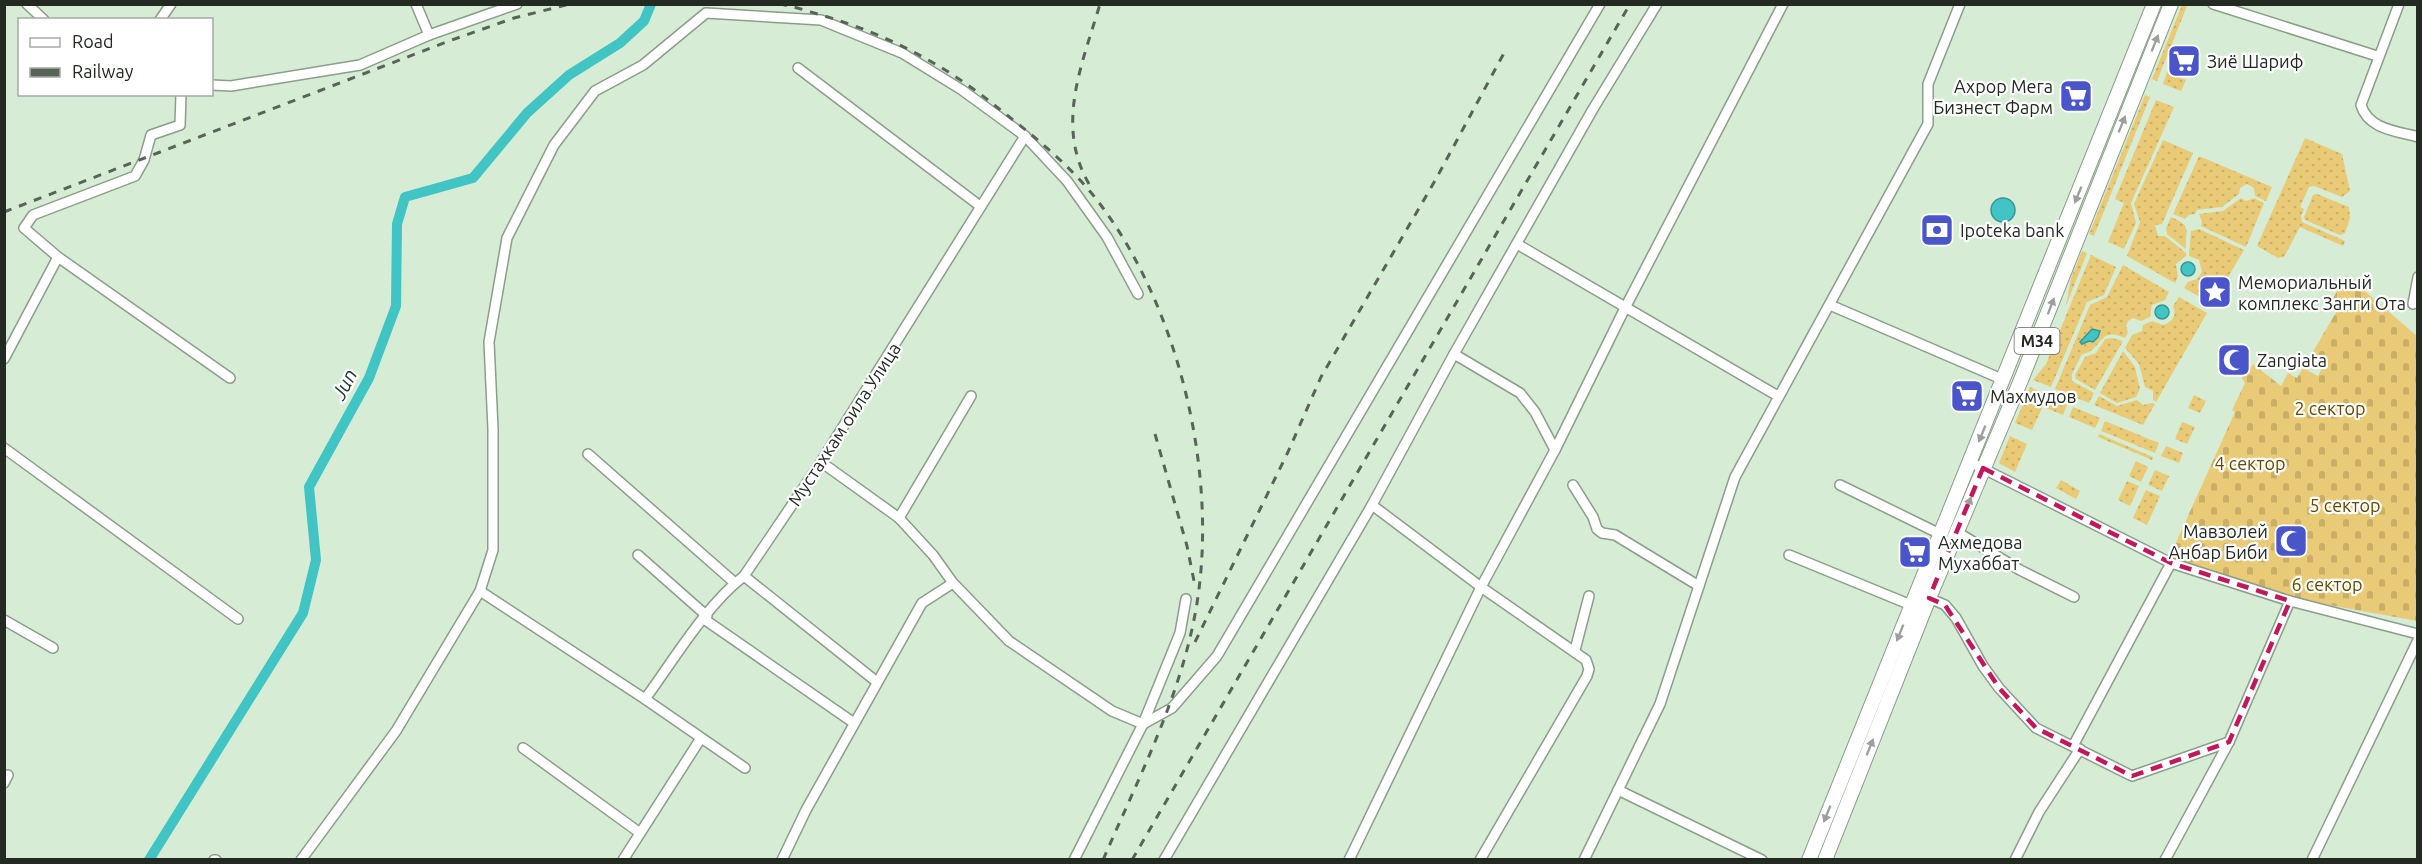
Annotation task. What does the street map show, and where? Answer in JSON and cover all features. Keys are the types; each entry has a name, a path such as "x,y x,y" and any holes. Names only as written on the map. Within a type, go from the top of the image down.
{"main road":[{"name":"M34","path":"1809,860 2154,4"},
{"name":"M34","path":"1825,860 2170,4"}],"street":[{"path":"27,4 42,18"},
{"path":"161,18 171,4"},
{"path":"416,4 429,35"},
{"path":"1143,724 1172,708 1217,656 1600,4"},
{"path":"1164,860 1372,505 1454,354 1593,109 1657,4"},
{"path":"1349,860 1481,587 1555,450 1625,308 1783,4"},
{"path":"1584,860 1660,704 1735,477 1928,124 1928,84 1960,4"},
{"path":"2212,4 2378,57"},
{"path":"2399,4 2361,105 2364,114 2372,123 2418,137"},
{"path":"213,85 231,86 360,65 429,35 512,5"},
{"path":"301,860 396,731 480,591 492,550 493,429 489,342 507,238 554,145 595,92 643,65 706,13 821,20 902,53 962,90 1025,136 1067,181 1107,237 1138,294"},
{"path":"798,68 980,207"},
{"path":"182,96 180,125 151,135 144,160 135,176 33,215 24,228 58,257 230,378"},
{"name":"Мустахкам оила Улица","path":"645,699 705,617 744,576 821,462 1025,136"},
{"path":"1517,244 1778,396"},
{"path":"4,359 58,257"},
{"path":"2413,304 2418,277"},
{"path":"1830,305 2004,380"},
{"path":"1454,354 1520,393 1535,412 1555,450"},
{"path":"899,518 971,396"},
{"path":"4,448 238,619"},
{"path":"588,454 735,583"},
{"path":"821,462 899,518 933,555 953,583 1009,641 1112,711 1143,724"},
{"path":"1970,462 2170,563 2290,601 2418,634"},
{"path":"1840,484 1940,534"},
{"path":"1573,485 1593,517 1597,529 1602,533 1615,535 1698,586"},
{"path":"1372,505 1481,587 1575,650 1586,660 1589,669 1480,860"},
{"path":"1957,532 2020,570 2074,597"},
{"path":"638,555 705,617 854,723"},
{"path":"1789,555 1911,605"},
{"path":"2015,860 2039,812 2077,748 2170,563"},
{"path":"744,576 877,682"},
{"path":"782,860 806,810 922,603 953,583"},
{"path":"480,591 645,699 745,768"},
{"path":"1575,650 1589,596"},
{"path":"1929,598 1945,605 1956,618 1983,666 2036,728 2132,776 2229,742"},
{"path":"1074,860 1143,724 1180,633 1186,599"},
{"path":"2165,860 2229,742 2290,601"},
{"path":"4,620 53,648"},
{"path":"2312,860 2418,640"},
{"path":"624,860 700,738"},
{"path":"523,748 640,833"},
{"path":"1618,790 1762,860"}],"highlighted area":[{"path":"1983,468 2171,563 2290,601 2229,742 2132,776 2036,728 1999,688 1945,605 1929,598"}],"green space":[{"path":"2182,5 2187,6 2157,81 2152,79"},
{"path":"2167,72 2186,80 2181,91 2163,84"},
{"path":"2145,95 2150,97 2094,236 2089,234"},
{"path":"2156,100 2174,107 2131,203 2136,223 2124,249 2108,242 2124,203 2115,199"},
{"path":"2305,138 2342,154 2350,191 2342,197 2314,186 2309,187 2300,207 2304,209 2301,216 2302,222 2345,241 2343,246 2300,227 2284,257 2278,258 2257,246"},
{"path":"2163,140 2193,153 2162,224 2155,225 2158,236 2165,236 2186,253 2186,256 2176,264 2178,277 2175,283 2127,256 2140,222 2134,204"},
{"path":"2199,156 2272,187 2266,201 2255,196 2254,188 2247,184 2240,188 2239,194 2222,207 2197,210 2195,214 2185,219 2173,214"},
{"path":"2317,194 2349,207 2350,218 2345,233 2340,235 2305,220 2304,217 2313,195"},
{"path":"2241,198 2246,201 2254,198 2264,203 2246,247 2201,226 2199,214 2223,211"},
{"path":"2171,217 2185,226 2186,249 2167,234 2166,228"},
{"path":"2199,229 2244,250 2212,304 2184,288 2188,282 2197,279 2202,272 2199,260 2189,256 2191,231"},
{"path":"2082,251 2087,253 2066,306 2071,278"},
{"path":"2091,255 2116,267 2104,295 2087,302 2051,387 2033,380 2046,364"},
{"path":"2123,265 2169,292 2165,300 2152,305 2150,317 2141,321 2133,318 2128,321 2126,326 2128,332 2125,338 2109,335 2089,352 2082,354 2072,374 2072,381 2094,393 2089,403 2055,389 2090,305 2107,297"},
{"path":"2346,275 2417,336 2417,621 2291,598 2169,558 2235,412 2232,410 2245,383 2242,378 2253,364 2281,386 2288,373 2297,378 2303,368 2318,376 2325,363 2311,355 2338,309 2330,304"},
{"path":"2179,297 2207,313 2156,402 2153,400 2153,391 2145,387 2139,364 2125,348 2132,335 2142,331 2143,325 2152,321 2163,325 2172,320 2175,312 2173,306"},
{"path":"2105,339 2123,341 2095,390 2076,379 2075,375 2085,357 2096,353"},
{"path":"2123,351 2135,367 2140,389 2136,397 2117,403 2100,393"},
{"path":"2030,387 2048,395 2032,430 2015,423"},
{"path":"2194,395 2206,401 2200,413 2188,408"},
{"path":"2099,396 2117,406 2137,400 2143,405 2155,404 2143,425 2094,405"},
{"path":"2050,398 2067,405 2063,415 2046,408"},
{"path":"2073,407 2100,418 2095,428 2069,417"},
{"path":"2105,421 2159,443 2155,453 2101,431"},
{"path":"2182,422 2195,427 2187,444 2175,439"},
{"path":"2099,434 2153,457 2152,460 2098,437"},
{"path":"2010,436 2027,444 2015,472 1999,463"},
{"path":"2166,446 2183,453 2179,463 2161,456"},
{"path":"2136,461 2148,467 2141,482 2129,476"},
{"path":"2155,470 2169,476 2162,491 2148,485"},
{"path":"2061,480 2080,491 2076,499 2056,488"},
{"path":"2127,481 2139,486 2130,506 2118,500"},
{"path":"2146,490 2160,496 2147,525 2133,518"}],"water":[{"path":"2003,198 2011,202 2015,210 2011,218 2003,222 1995,218 1991,210 1995,202"},
{"path":"2188,262 2193,264 2195,269 2193,274 2188,276 2183,274 2181,269 2183,264"},
{"path":"2162,305 2167,307 2169,312 2167,317 2162,319 2157,317 2155,312 2157,307"},
{"path":"2092,329 2100,331 2098,337 2093,342 2082,344 2080,342"}],"waterway":[{"name":"Jun","path":"149,860 303,613 316,560 309,487 369,378 396,306 397,224 405,197 473,178 527,113 569,75 620,43 644,21 651,4"}],"railway":[{"path":"4,212 449,41 514,18 570,4"},
{"path":"779,4 844,22 912,51 974,89 1036,139 1076,176 1100,204 1127,245 1150,289 1169,337 1184,388 1195,439 1201,490 1202,540 1199,589 1184,659 1161,728 1103,860"},
{"path":"1089,184 1079,162 1074,140 1073,117 1080,72 1100,4"},
{"path":"1132,860 1630,4"},
{"path":"1195,642 1288,452 1321,377 1436,179 1504,53"},
{"path":"1155,434 1187,546 1194,581"}],"place":[{"name":"Зиё Шариф","path":"2184,61"},
{"name":"Ахрор Мега Бизнест Фарм","path":"2076,96"},
{"name":"Ipoteka bank","path":"1937,230"},
{"name":"Мемориальный комплекс Занги Ота","path":"2215,292"},
{"name":"Zangiata","path":"2234,360"},
{"name":"Махмудов","path":"1967,396"},
{"name":"Мавзолей Анбар Биби","path":"2291,541"},
{"name":"Ахмедова Мухаббат","path":"1915,552"}],"park label":[{"name":"2 сектор","path":"2330,408"},
{"name":"4 сектор","path":"2250,463"},
{"name":"5 сектор","path":"2345,505"},
{"name":"6 сектор","path":"2327,584"}]}
